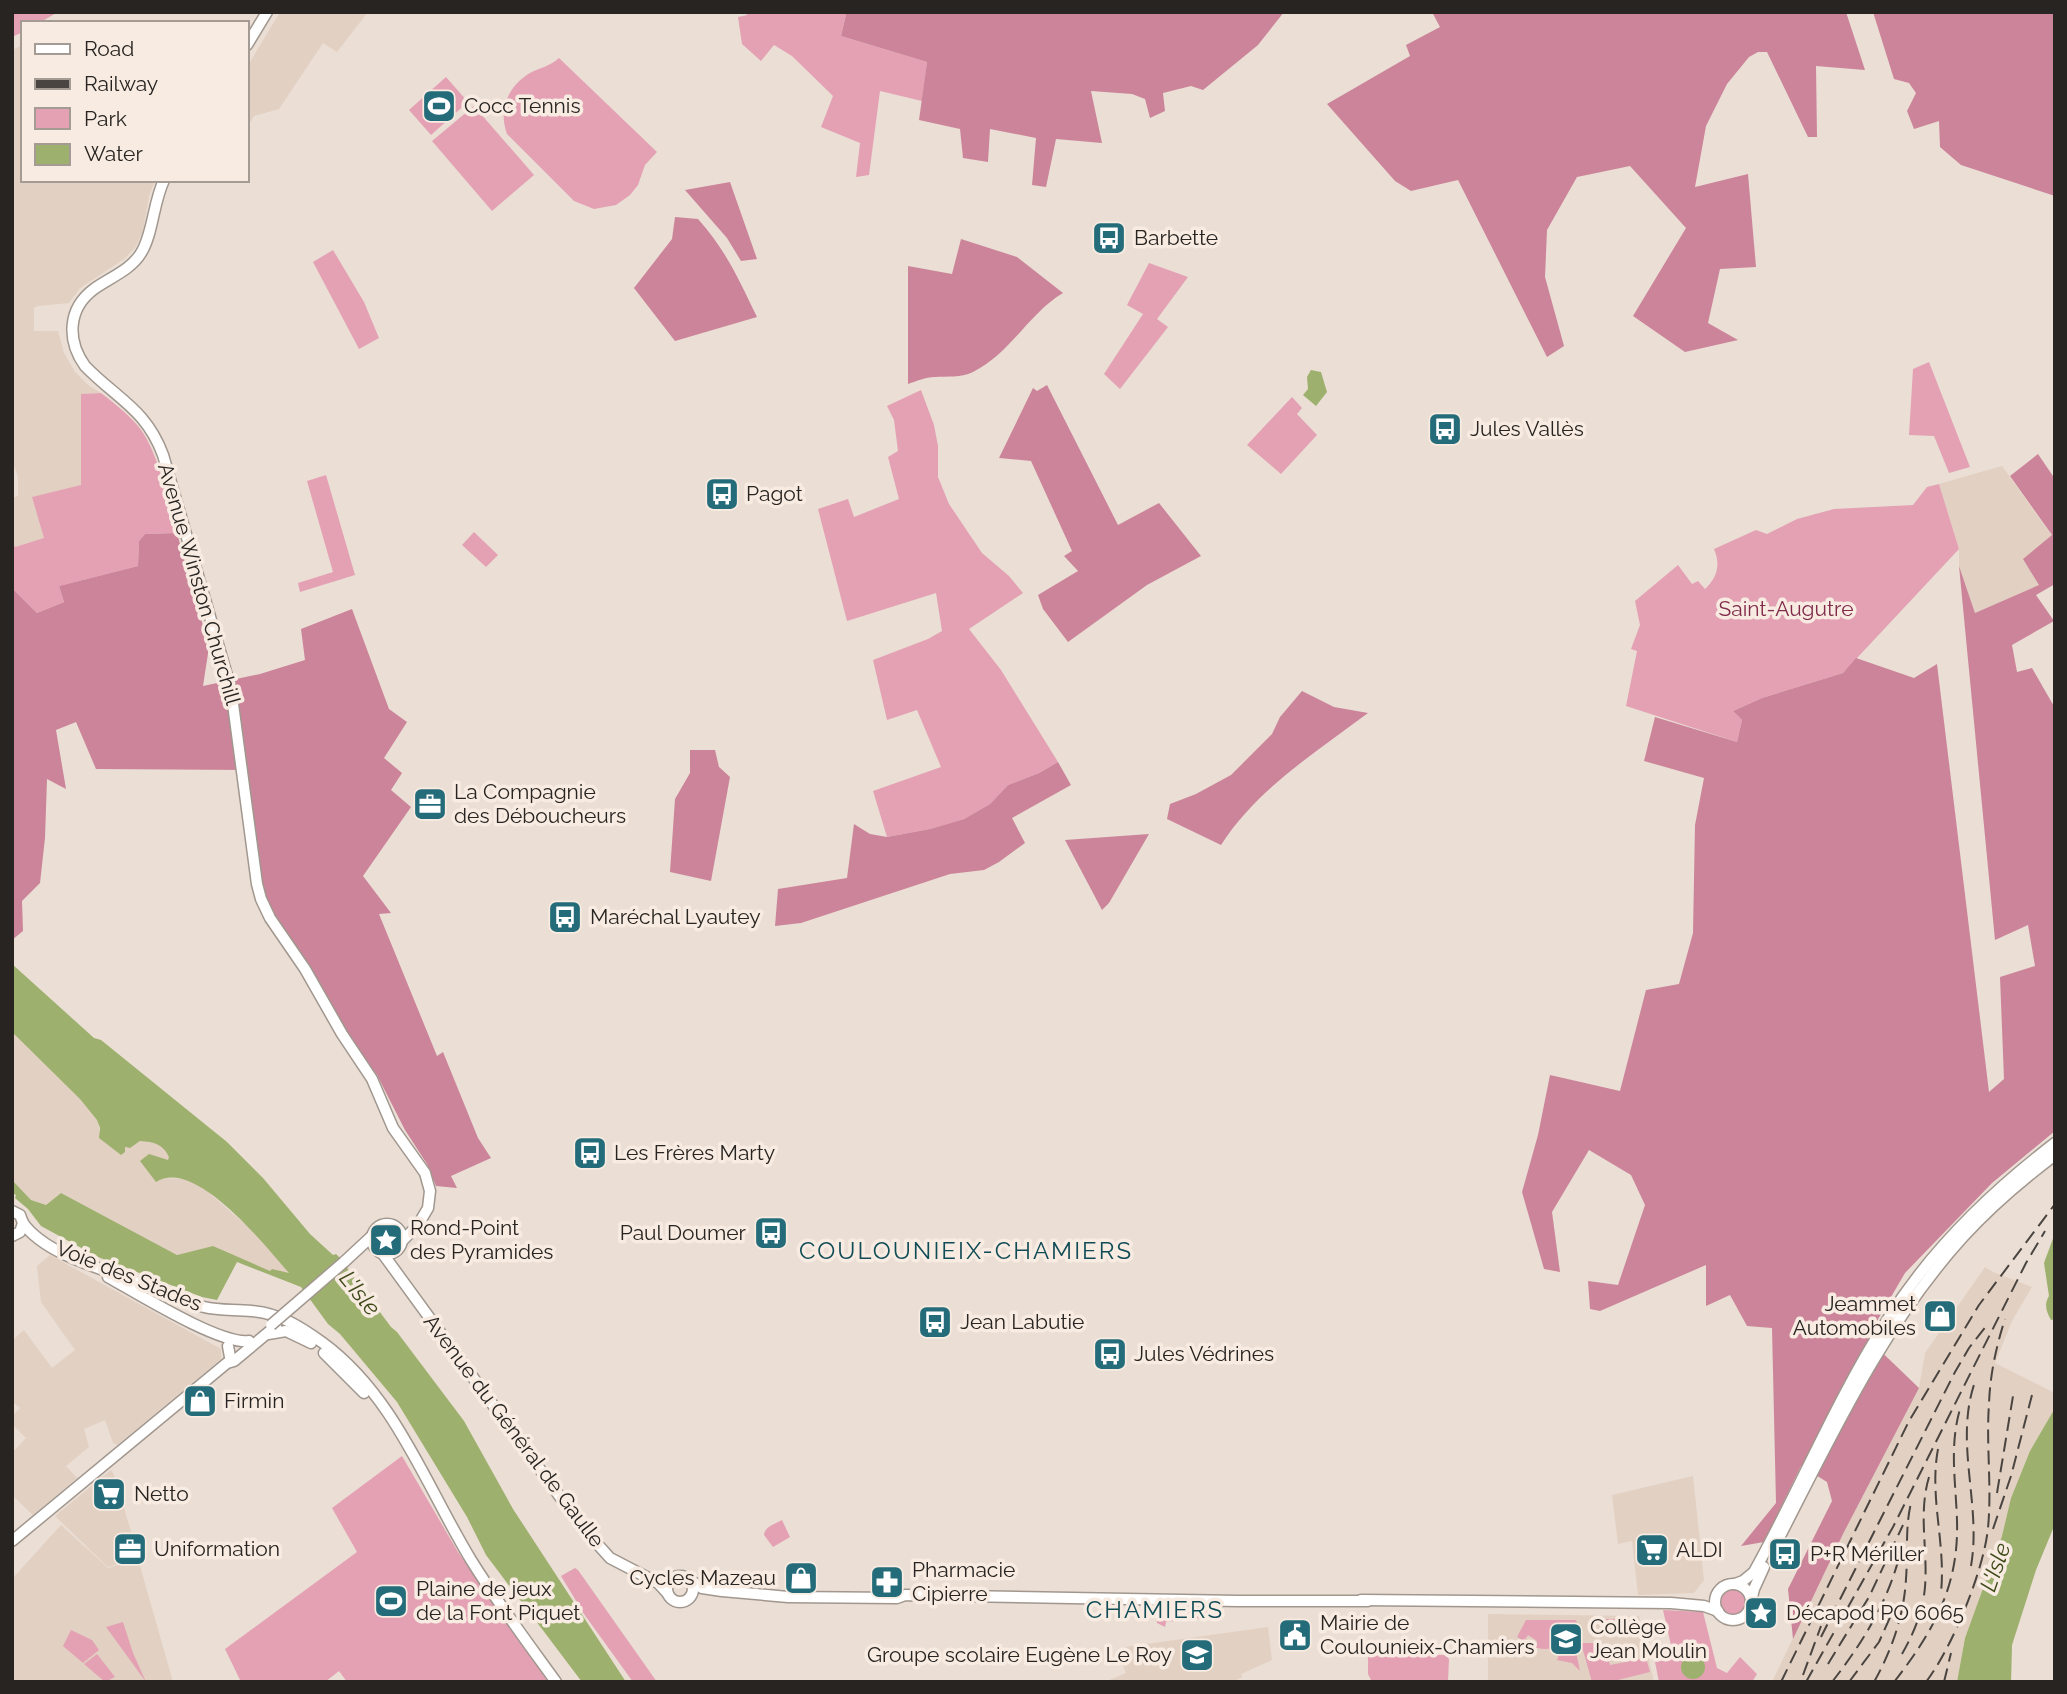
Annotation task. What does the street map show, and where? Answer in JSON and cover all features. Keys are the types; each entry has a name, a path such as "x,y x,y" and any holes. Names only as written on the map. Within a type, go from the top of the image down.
{"main road":[{"path":"248,43 267,12"},
{"name":"Avenue Winston Churchill","path":"163,182 155,204 148,240 142,251 134,262 85,298 75,314 73,341 85,366 144,418 158,442 231,689 261,900 372,1079 393,1128 425,1173 430,1191 428,1208 423,1217"},
{"path":"1671,1603 1716,1595 1723,1587 1747,1579 1754,1572 1849,1385 1896,1306 1960,1227 2016,1174 2055,1143"},
{"path":"722,1591 678,1602 667,1594 667,1586 674,1577 683,1576 702,1588 762,1593 1671,1603 1704,1606 1718,1611 1727,1619 1737,1619 1748,1611 1754,1589 1769,1558 1885,1340 1964,1235 1999,1200 2055,1155"},
{"name":"Voie des Stades","path":"12,1211 20,1215 23,1223 42,1241 78,1261 214,1309 269,1313 303,1329 340,1357 370,1389 401,1434 488,1586 556,1682"},
{"path":"12,1541 236,1350 270,1329 345,1264 372,1236 376,1228 384,1224 401,1229 423,1217"},
{"path":"345,1264 363,1254 393,1253 423,1217"},
{"path":"15,1235 23,1223"},
{"path":"397,1228 401,1234 401,1244"},
{"name":"Voie des Stades","path":"15,1235 42,1241"},
{"path":"372,1236 373,1245 381,1253"},
{"name":"Avenue du Général de Gaulle","path":"401,1244 398,1264 408,1288"},
{"name":"Avenue du Général de Gaulle","path":"381,1253 602,1551 658,1583 667,1594"},
{"path":"78,1261 195,1324 236,1350"},
{"name":"Voie des Stades","path":"270,1329 292,1332 310,1342 337,1364 382,1415 429,1485"},
{"name":"Avenue du Général de Gaulle","path":"626,1567 660,1577 674,1577"},
{"path":"690,1580 694,1589 691,1597"},
{"path":"1735,1584 1746,1589 1751,1601"},
{"path":"1716,1595 1718,1611"}],"shaded area":[{"path":"280,12 368,12 337,52 323,43 279,109 254,116 248,126 248,65"},
{"path":"840,12 1284,12 1258,45 1203,90 1191,86 1163,93 1165,111 1150,118 1145,99 1132,94 1091,91 1102,143 1056,139 1046,187 1032,185 1036,138 990,129 988,162 963,158 960,129 919,120 927,62 841,36 846,15"},
{"path":"1432,12 1846,12 1865,70 1816,66 1817,137 1808,137 1767,52 1758,52 1749,57 1727,84 1706,126 1695,187 1748,174 1756,267 1720,269 1708,323 1738,340 1685,352 1633,316 1686,228 1630,166 1577,177 1547,230 1545,277 1564,346 1547,357 1458,180 1411,191 1395,181 1327,104 1410,56 1406,45 1440,27"},
{"path":"1873,12 2055,12 2055,196 1961,165 1940,147 1939,121 1914,129 1907,111 1916,93 1909,83 1894,79"},
{"path":"21,46 21,182 154,182 143,231 135,248 124,259 80,288 69,303 34,308 34,331 58,331 64,353 75,372 101,393 81,394 81,486 33,497 45,538 14,547 12,498 18,496 18,477 12,460 12,50"},
{"path":"730,182 757,259 741,261 727,238 685,190"},
{"path":"675,217 698,219 708,231 731,266 757,317 675,341 634,288 672,239"},
{"path":"961,239 1017,257 1063,293 1040,311 998,354 973,372 959,376 928,378 908,384 908,266 952,274"},
{"path":"1047,385 1118,525 1159,503 1201,556 1147,585 1068,642 1043,609 1038,595 1078,571 1064,556 1072,551 1031,461 999,458 1033,388 1037,391"},
{"path":"2038,454 2055,479 2055,584 2036,595 2054,621 2012,645 2017,672 2032,668 2055,708 2055,1131 1992,1183 1905,1273 1867,1338 1919,1388 1843,1534 1793,1639 1788,1589 1832,1501 1827,1482 1801,1466 1764,1542 1741,1546 1776,1503 1772,1328 1747,1326 1730,1295 1706,1306 1706,1265 1600,1311 1590,1309 1588,1281 1618,1285 1645,1205 1631,1175 1589,1150 1552,1212 1560,1272 1544,1269 1522,1192 1538,1135 1550,1075 1620,1091 1646,990 1679,984 1693,933 1695,825 1704,778 1644,761 1655,717 1737,742 1742,720 1733,711 1762,698 1843,673 1856,658 1914,678 1937,664 1989,1092 2004,1079 2000,977 2035,966 2028,925 1995,940 1959,566 1975,613 2039,585 2023,559 2052,535 2010,476"},
{"path":"2002,466 2052,536 2040,585 1975,613 1959,566 1959,549 1939,484"},
{"path":"177,533 209,647 203,686 260,674 305,660 301,629 352,609 389,709 407,722 384,758 402,773 391,790 411,807 363,876 391,913 379,914 437,1056 443,1052 478,1138 491,1158 451,1176 457,1188 436,1186 427,1164 405,1130 377,1075 346,1033 272,915 260,881 247,770 96,769 76,722 56,730 66,789 47,779 40,883 22,901 23,931 12,940 12,588 37,613 64,602 59,586 138,566 139,541 145,534"},
{"path":"1302,691 1334,707 1368,713 1270,789 1252,806 1221,845 1167,819 1170,804 1196,794 1231,775 1272,734 1280,717"},
{"path":"690,750 715,750 719,767 730,777 711,881 670,872 675,799 690,773"},
{"path":"1058,762 1071,785 1012,818 1025,843 999,862 984,870 950,874 801,923 775,926 778,889 847,878 854,824 870,834 887,837 964,819 990,804 1008,785"},
{"path":"1149,834 1109,903 1102,910 1065,840"},
{"path":"12,1032 80,1099 98,1121 100,1138 121,1155 124,1147 130,1148 140,1141 153,1141 165,1148 170,1158 156,1182 161,1178 188,1179 199,1184 255,1233 290,1274 272,1269 270,1271 213,1246 177,1255 61,1193 46,1205 31,1200 12,1180"},
{"path":"50,1255 221,1349 221,1359 117,1445 113,1443 105,1420 84,1429 89,1447 66,1466 77,1478 33,1515 12,1495 12,1453 26,1438 12,1424 12,1416 20,1408 12,1401 12,1338 24,1330 52,1368 75,1350 41,1302 37,1266"},
{"path":"1985,1267 2032,1287 2012,1321 1995,1363 2055,1393 2055,1408 2030,1451 2011,1498 2002,1536 1965,1638 1957,1682 1772,1682 1843,1534 1919,1388 1925,1353"},
{"path":"111,1470 139,1558 108,1567 55,1516"},
{"path":"1693,1476 1704,1580 1694,1593 1638,1595 1632,1541 1618,1544 1612,1495"},
{"path":"61,1525 108,1568 138,1559 173,1682 12,1682 12,1579"},
{"name":"Collège Jean Moulin","path":"1488,1614 1639,1616 1654,1682 1488,1682"},
{"name":"Groupe scolaire Eugène Le Roy","path":"1268,1627 1272,1660 1241,1674 1242,1677 1232,1682 1105,1682 1126,1673 1121,1662 1125,1660 1120,1649 1125,1647"}],"green space":[{"path":"12,12 58,12 42,21 21,21 21,33 12,37"},
{"path":"745,12 840,12 846,15 841,36 927,62 922,101 880,91 869,175 856,177 860,143 821,127 833,96 792,56 774,45 761,61 742,44 738,17 747,15"},
{"path":"559,58 657,152 645,165 638,185 616,205 594,209 574,201 507,134 504,116 511,92 522,78"},
{"path":"446,77 468,102 431,135 409,110"},
{"path":"474,106 534,175 492,211 432,141"},
{"path":"333,250 364,302 379,338 359,349 313,262"},
{"path":"1149,263 1188,277 1157,319 1168,327 1120,389 1104,374 1143,314 1127,305"},
{"path":"1929,362 1970,467 1949,473 1934,436 1909,435 1913,369"},
{"path":"921,390 934,425 938,446 938,477 949,504 982,553 1009,576 1023,593 969,629 1001,670 1058,762 1008,785 990,804 964,819 887,837 873,791 941,767 917,710 887,720 873,660 942,631 936,593 847,621 818,509 848,499 854,517 899,499 888,457 898,451 894,420 887,406"},
{"path":"101,393 116,404 145,436 162,477 177,533 145,534 139,541 138,566 59,586 64,602 37,613 12,588 12,541 15,547 44,538 32,497 81,485 81,394"},
{"path":"1292,397 1302,408 1297,414 1317,435 1281,474 1247,445"},
{"path":"326,475 355,575 300,592 298,583 333,572 307,481"},
{"name":"Saint-Augutre","path":"1939,484 1959,549 1843,673 1762,698 1733,711 1742,720 1737,742 1626,706 1637,651 1631,649 1640,625 1635,601 1678,565 1692,584 1698,581 1705,589 1717,571 1714,549 1756,530 1767,534 1797,519 1834,509 1913,505 1927,487"},
{"path":"474,532 498,555 486,567 462,545"},
{"name":"Plaine de jeux de la Font Piquet","path":"402,1456 458,1552 548,1682 347,1682 339,1671 325,1682 241,1682 225,1649 357,1552 332,1508"},
{"path":"782,1520 790,1537 773,1547 764,1535 766,1529"},
{"path":"575,1568 657,1682 633,1682 584,1614 561,1576"},
{"path":"1734,1588 1744,1592 1748,1602 1744,1612 1734,1616 1724,1612 1720,1602 1724,1592"},
{"path":"1155,1604 1183,1605 1183,1609 1202,1609 1203,1605 1216,1605 1218,1616 1166,1622 1165,1627 1157,1623"},
{"path":"1663,1610 1703,1612 1717,1668 1727,1673 1740,1657 1757,1674 1752,1682 1659,1682 1655,1662 1674,1658"},
{"path":"1598,1619 1634,1619 1636,1627 1607,1632"},
{"path":"1526,1620 1576,1620 1581,1637 1574,1642 1580,1671 1572,1663 1557,1660 1560,1652 1558,1647 1537,1648 1534,1647 1537,1641 1528,1635 1524,1641 1517,1637"},
{"path":"123,1622 133,1653 146,1682 106,1627"},
{"path":"71,1630 92,1640 99,1650 83,1663 63,1646"},
{"path":"1581,1643 1594,1643 1596,1648 1606,1651 1610,1665 1646,1658 1650,1672 1610,1682 1592,1682"},
{"path":"97,1654 115,1677 105,1682 84,1664"},
{"path":"1368,1655 1445,1655 1449,1659 1448,1682 1371,1680 1368,1674"}],"water":[{"path":"1311,370 1321,372 1327,392 1316,406 1303,395 1308,389 1307,377"},
{"name":"L'Isle","path":"12,964 94,1038 101,1040 227,1142 263,1178 310,1234 333,1255 339,1257 464,1421 513,1509 626,1682 582,1682 486,1555 467,1517 397,1402 340,1334 328,1324 301,1287 237,1262 217,1300 202,1297 98,1257 41,1226 15,1198 16,1195 12,1193 12,1180 31,1200 46,1205 61,1193 177,1255 213,1246 270,1271 272,1269 289,1273 247,1226 209,1193 190,1182 172,1177 156,1182 140,1161 149,1154 168,1160 167,1153 161,1146 140,1141 130,1148 125,1147 125,1152 121,1155 99,1138 97,1120 80,1099 12,1032"},
{"path":"2055,1233 2055,1319 2051,1320 2046,1308 2049,1296 2044,1263"},
{"name":"L'Isle","path":"2055,1408 2055,1524 2036,1570 2012,1645 2011,1682 1957,1682 1965,1638 2002,1536 2011,1498 2030,1451"},
{"path":"1693,1655 1702,1658 1705,1667 1702,1676 1693,1679 1684,1676 1681,1667 1684,1658"}],"railway":[{"path":"1781,1682 1909,1421 1979,1305 2055,1204"},
{"path":"1806,1682 1893,1527 2026,1263 2045,1231"},
{"path":"1926,1682 1956,1629 1985,1545 1989,1513 1990,1393 1994,1361 2005,1319"},
{"path":"1821,1637 1955,1372 1987,1325"},
{"path":"1971,1566 1973,1519 1967,1425 1976,1379"},
{"path":"1993,1529 2011,1476 2032,1395"},
{"path":"1997,1493 2013,1396"},
{"path":"1894,1682 1932,1626 1948,1588 1956,1545 1954,1451 1960,1409"},
{"path":"1938,1449 1935,1485 1941,1592"},
{"path":"1902,1654 1917,1622 1924,1596 1924,1504 1929,1477"},
{"path":"1874,1682 1892,1645 1903,1606 1911,1503"},
{"path":"1828,1664 1869,1597 1903,1525"},
{"path":"1832,1682 1874,1619 1890,1586 1901,1550"},
{"path":"1849,1682 1879,1642 1896,1604"},
{"path":"1803,1675 1821,1626"},
{"path":"1944,1682 1951,1653"}],"place":[{"name":"Cocc Tennis","path":"439,106"},
{"name":"Barbette","path":"1109,238"},
{"name":"Jules Vallès","path":"1445,429"},
{"name":"Pagot","path":"722,494"},
{"name":"La Compagnie des Déboucheurs","path":"430,804"},
{"name":"Maréchal Lyautey","path":"565,917"},
{"name":"Les Frères Marty","path":"590,1153"},
{"name":"Paul Doumer","path":"771,1233"},
{"name":"Rond-Point des Pyramides","path":"386,1240"},
{"name":"Jeammet Automobiles","path":"1940,1316"},
{"name":"Jean Labutie","path":"935,1322"},
{"name":"Jules Védrines","path":"1110,1354"},
{"name":"Firmin","path":"200,1401"},
{"name":"Netto","path":"109,1494"},
{"name":"Uniformation","path":"130,1549"},
{"name":"ALDI","path":"1652,1550"},
{"name":"P+R Mériller","path":"1785,1554"},
{"name":"Cycles Mazeau","path":"801,1578"},
{"name":"Pharmacie Cipierre","path":"887,1582"},
{"name":"Plaine de jeux de la Font Piquet","path":"391,1601"},
{"name":"Décapod PO 6065","path":"1761,1613"},
{"name":"Mairie de Coulounieix-Chamiers","path":"1295,1635"},
{"name":"Collège Jean Moulin","path":"1566,1639"},
{"name":"Groupe scolaire Eugène Le Roy","path":"1197,1655"}],"district":[{"name":"COULOUNIEIX-CHAMIERS","path":"966,1251"},
{"name":"CHAMIERS","path":"1155,1610"}]}
